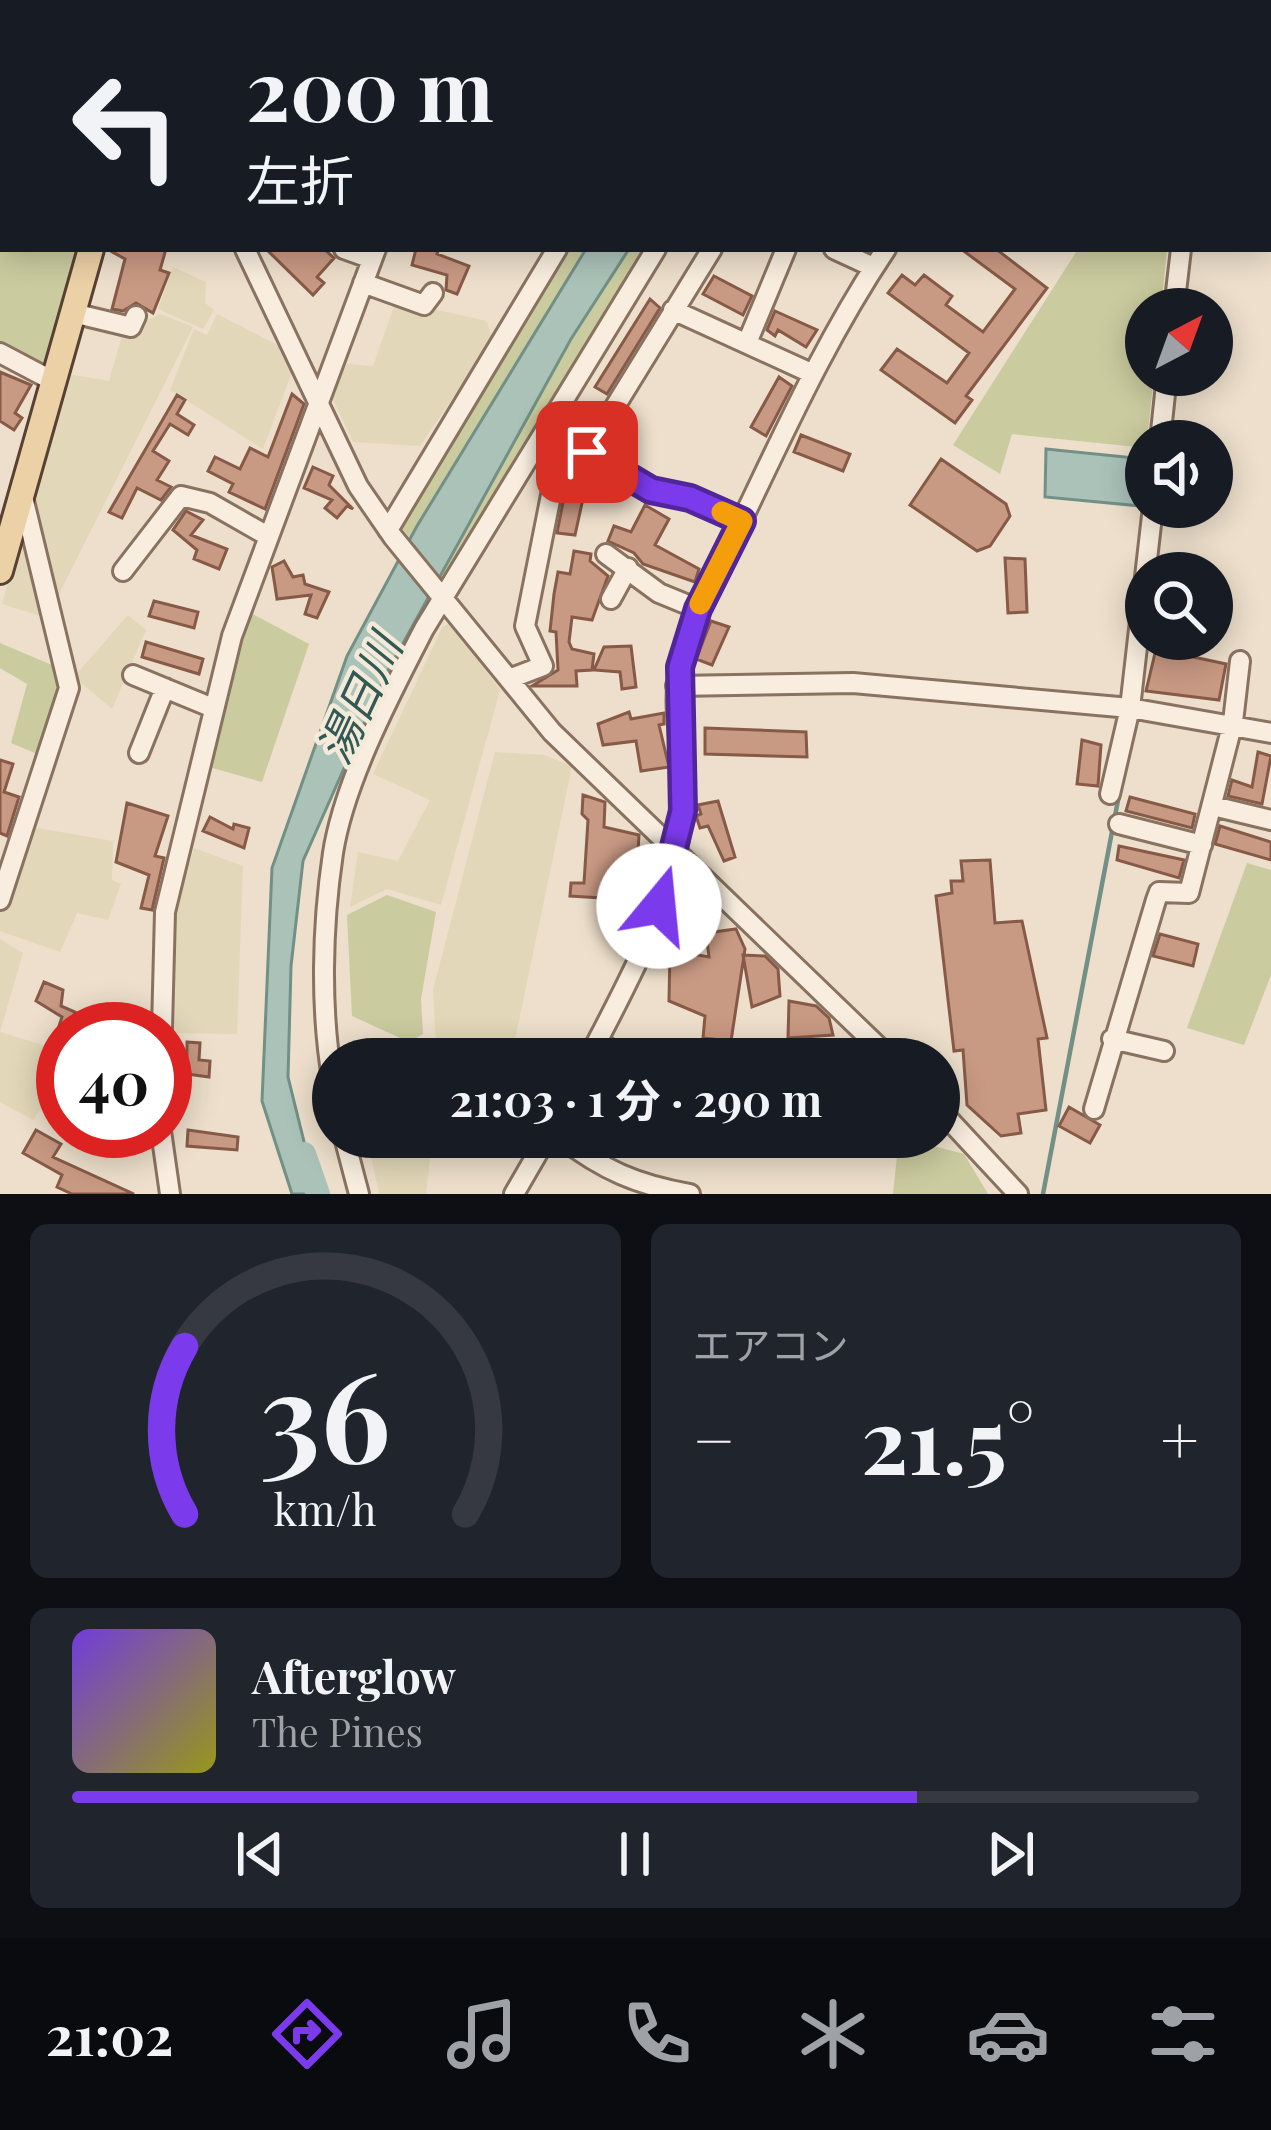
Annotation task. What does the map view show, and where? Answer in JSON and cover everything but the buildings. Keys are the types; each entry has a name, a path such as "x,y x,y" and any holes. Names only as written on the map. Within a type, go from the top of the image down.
{"main road":[{"path":"0,571 90,252"}],"street":[{"path":"246,252 358,486 390,534 552,731 870,1038"},
{"path":"390,534 554,252"},
{"path":"329,1038 325,990 334,850 394,687 464,561 654,252"},
{"path":"509,679 543,667 525,626 555,475 587,452 710,252"},
{"path":"746,343 785,252"},
{"path":"840,252 873,267"},
{"path":"599,1038 651,935 676,848 685,759 676,686 698,609 811,373 884,252"},
{"path":"1176,288 1181,252"},
{"path":"163,1002 165,912 213,708 266,535 374,254"},
{"path":"363,283 424,304 433,293"},
{"path":"673,310 811,373"},
{"path":"73,313 131,327 136,316"},
{"path":"0,353 53,381"},
{"path":"587,452 651,490 690,498 742,521"},
{"path":"0,900 8,856 69,688 22,493"},
{"path":"123,571 181,496 211,503 266,535"},
{"path":"1110,794 1130,708 1151,528"},
{"path":"606,554 659,592 698,609"},
{"path":"611,599 628,568"},
{"path":"1094,1109 1156,900 1160,892 1189,893 1234,722 1240,662"},
{"path":"133,675 213,708"},
{"path":"676,686 853,683 1130,708 1234,722 1271,733"},
{"path":"139,753 165,688"},
{"path":"1213,806 1271,820"},
{"path":"1119,824 1202,844"},
{"path":"1112,1039 1163,1052"},
{"path":"960,1132 1018,1194"},
{"path":"165,1158 170,1194"},
{"path":"350,1158 359,1194"},
{"path":"514,1194 535,1158"},
{"path":"587,1158 640,1186 690,1194"}],"shaded area":[{"path":"173,267 206,282 205,303 214,310 203,329 158,309"},
{"path":"396,301 487,321 492,340 420,446 353,442 331,395 347,364 373,366"},
{"path":"160,314 193,327 47,618 2,604 67,374 109,381 122,336 133,340 139,324"},
{"path":"217,314 283,348 294,367 263,449 170,390 194,329 207,335"},
{"path":"128,615 146,630 112,709 74,677"},
{"path":"450,622 500,690 441,905 387,889 350,907 358,852 398,861 430,800 373,774 442,628"},
{"path":"495,752 544,755 572,766 515,1038 436,1038 433,990"},
{"path":"31,827 113,841 112,880 121,884 108,920 77,913 60,952 0,931 0,911"},
{"path":"194,848 243,866 237,1034 192,1033 192,1002 175,1002 176,911"},
{"path":"0,939 23,953 0,1032"},
{"path":"0,1032 36,1043 36,1116 33,1120 0,1102"},
{"path":"371,1158 430,1158 426,1194 379,1194"}],"green space":[{"path":"0,252 82,252 43,368 0,344"},
{"path":"565,252 653,252 447,584 400,526"},
{"path":"1076,252 1167,252 1163,288 1125,288 1125,396 1152,396 1149,420 1125,420 1125,446 1012,434 1000,474 953,445"},
{"path":"249,612 309,644 262,782 209,767"},
{"path":"0,643 59,668 68,692 47,758 11,743 27,684 0,668"},
{"path":"1247,863 1271,870 1271,975 1244,1045 1187,1028"},
{"path":"387,895 436,912 421,999 423,1034 400,1038 352,1016 347,915"},
{"path":"960,1153 988,1194 893,1194 897,1158 960,1158"}],"water":[{"path":"584,252 627,252 571,339 385,676 303,861 291,966 288,1077 317,1194 292,1194 262,1101 272,868 347,656 417,526"},
{"path":"1046,449 1125,457 1125,504 1045,497"}],"waterway":[{"path":"1043,1194 1119,795"},
{"name":"湯日川","path":"304,1154 318,1194"}],"slow traffic":[{"path":"700,604 742,521 722,512"}],"route":[{"path":"587,452 651,490 690,498 742,521 698,609 680,667 676,686 685,759 683,811 659,906"}]}
